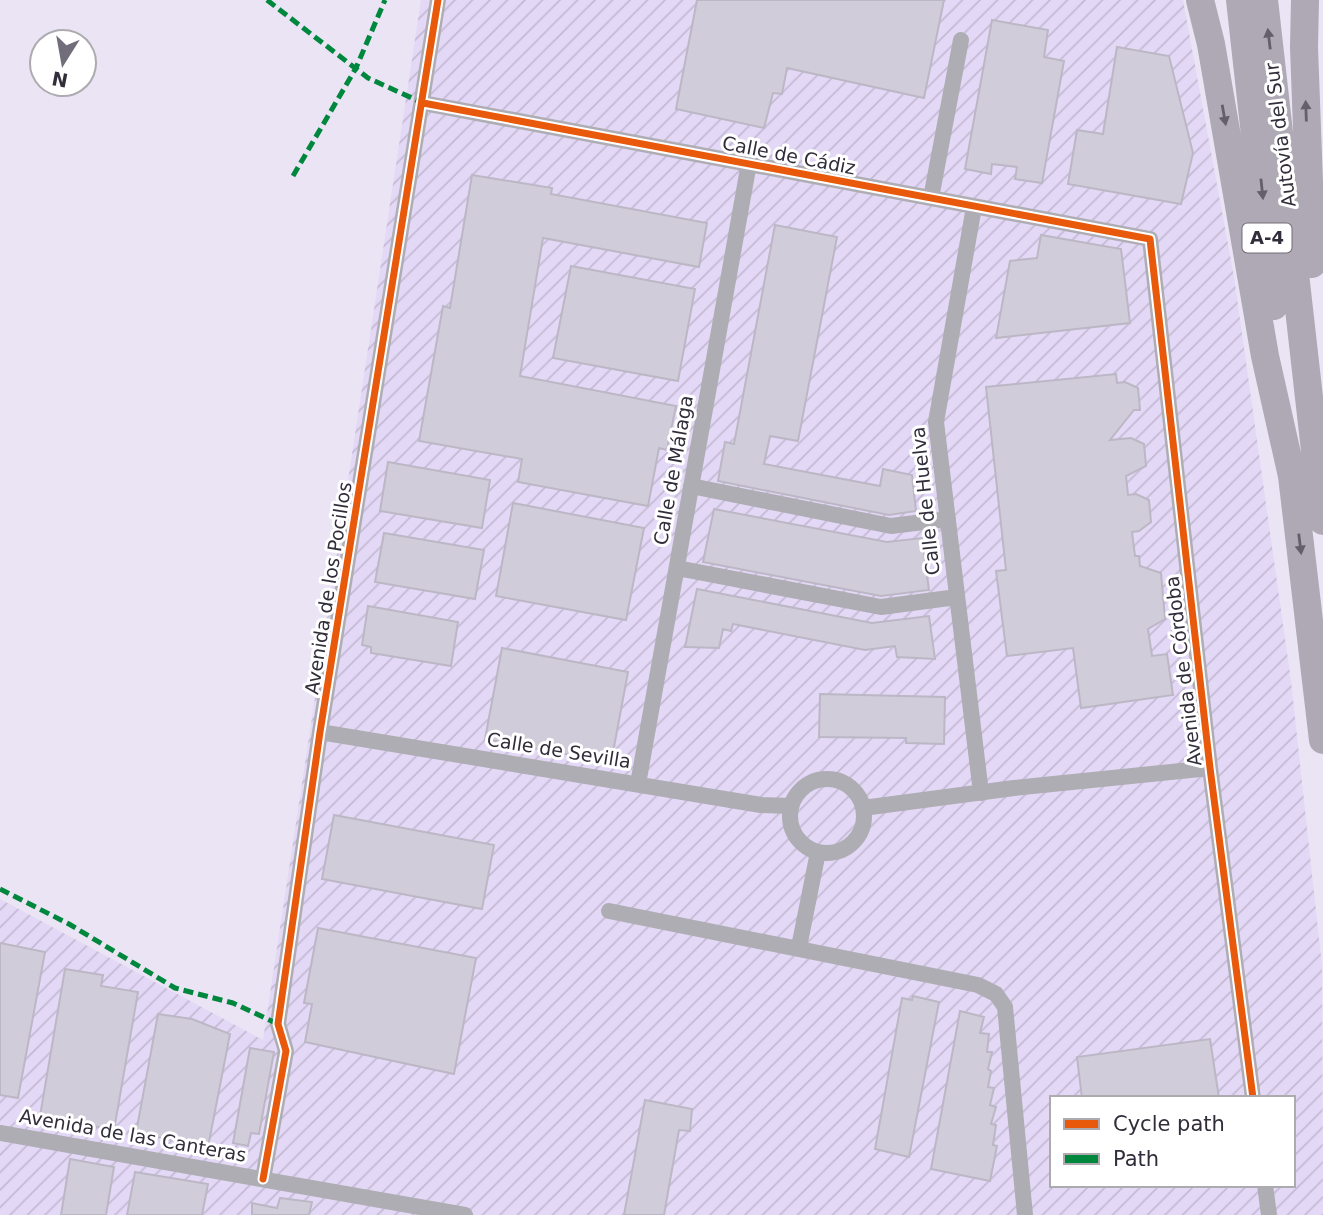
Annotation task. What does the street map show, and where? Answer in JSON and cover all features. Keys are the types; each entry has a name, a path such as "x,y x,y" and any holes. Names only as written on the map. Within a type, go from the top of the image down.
{"highway":[{"path":"1200,0 1211,44 1265,356 1292,476"},
{"name":"Autovía del Sur","path":"1240,0 1292,476"},
{"name":"Autovía del Sur","path":"1264,0 1323,521"},
{"path":"1306,0 1307,157 1323,399"},
{"name":"A-4","path":"1292,476 1323,740"}],"street":[{"name":"Avenida de los Pocillos","path":"263,1180 286,1051 278,1024 320,732 438,0"},
{"path":"931,198 961,40"},
{"name":"Calle de Cádiz","path":"423,103 1150,239"},
{"name":"Calle de Málaga","path":"638,784 749,163"},
{"name":"Calle de Huelva","path":"974,206 936,422 981,793"},
{"name":"Avenida de Córdoba","path":"1150,239 1210,768 1254,1096"},
{"path":"691,486 891,526 948,519"},
{"path":"677,568 881,607 957,597"},
{"name":"Calle de Sevilla","path":"320,732 761,805 791,806"},
{"path":"863,808 1210,768"},
{"path":"828,779 850,788 863,808 864,819 856,839 838,851 818,852 797,838 790,818 791,806 804,786 828,779"},
{"path":"800,947 818,852"},
{"path":"609,911 800,947 978,985 996,994 1006,1007 1025,1215"},
{"name":"Avenida de las Canteras","path":"0,1133 465,1215"},
{"path":"1265,1187 1269,1215"}],"shaded area":[{"path":"421,0 1183,0 1234,277 1291,681 1322,966 1323,1215 0,1215 0,899 263,1040"}],"building":[{"path":"697,0 944,0 924,98 787,68 782,94 773,93 764,128 676,109"},
{"path":"992,20 1048,30 1044,57 1064,61 1042,183 1015,179 1017,167 992,164 991,174 965,169"},
{"path":"1117,47 1169,56 1193,153 1181,204 1068,184 1077,130 1103,134"},
{"path":"472,175 552,188 551,194 707,223 699,267 543,238 520,376 676,406 667,450 659,448 648,506 518,482 522,459 419,441 443,306 450,308"},
{"path":"775,225 837,237 798,441 770,436 764,464 880,486 883,469 912,475 916,511 889,515 718,481 725,442 734,444"},
{"path":"1041,235 1121,249 1130,323 996,338 1010,261 1037,258"},
{"path":"571,266 695,289 678,381 553,358"},
{"path":"1116,374 1117,383 1125,382 1138,388 1140,410 1134,410 1110,440 1131,438 1144,444 1146,466 1126,476 1128,495 1136,494 1149,500 1151,522 1139,531 1132,532 1135,556 1139,556 1140,566 1161,573 1165,619 1148,629 1152,656 1167,654 1173,695 1081,708 1073,648 1007,656 996,571 1006,570 986,387"},
{"path":"388,462 490,480 482,528 380,511"},
{"path":"513,503 644,528 626,620 496,596"},
{"path":"714,509 887,542 922,538 929,590 881,596 703,562"},
{"path":"384,533 484,550 475,599 375,582"},
{"path":"697,589 872,623 929,616 935,659 897,657 895,646 865,650 733,624 731,631 723,629 719,648 685,647"},
{"path":"368,606 458,622 451,666 371,653 371,647 362,645"},
{"path":"502,648 628,672 614,747 604,756 572,750 571,755 485,739"},
{"path":"820,694 945,697 944,744 906,743 906,738 819,737"},
{"path":"334,815 494,845 482,909 322,879"},
{"path":"318,928 476,958 454,1074 305,1042 312,1004 304,1003"},
{"path":"0,943 45,952 18,1098 0,1095"},
{"path":"65,969 103,975 101,986 138,992 114,1130 40,1116"},
{"path":"913,996 939,1002 909,1157 875,1149 902,998 912,1000"},
{"path":"960,1011 984,1017 980,1033 989,1034 987,1052 992,1052 988,1087 994,1088 990,1105 996,1107 991,1124 996,1125 993,1145 997,1146 990,1181 931,1169"},
{"path":"158,1014 192,1019 230,1034 208,1147 136,1133"},
{"path":"1210,1039 1219,1096 1082,1096 1077,1057"},
{"path":"250,1048 274,1052 259,1134 251,1133 248,1146 233,1143"},
{"path":"645,1100 692,1109 690,1131 679,1130 664,1215 624,1215"},
{"path":"70,1159 114,1167 106,1215 61,1215"},
{"path":"135,1172 208,1184 202,1215 127,1215"},
{"path":"280,1198 312,1202 309,1215 252,1215 252,1203 277,1208"}],"marked path":[{"path":"267,0 368,78 423,103"},
{"path":"293,176 356,68 385,0"},
{"path":"0,889 69,924 175,988 233,1003 278,1024"}],"cycle path":[{"path":"263,1179 286,1051 278,1024 320,732 438,0"},
{"path":"423,103 1150,239 1210,768 1253,1096"}]}
